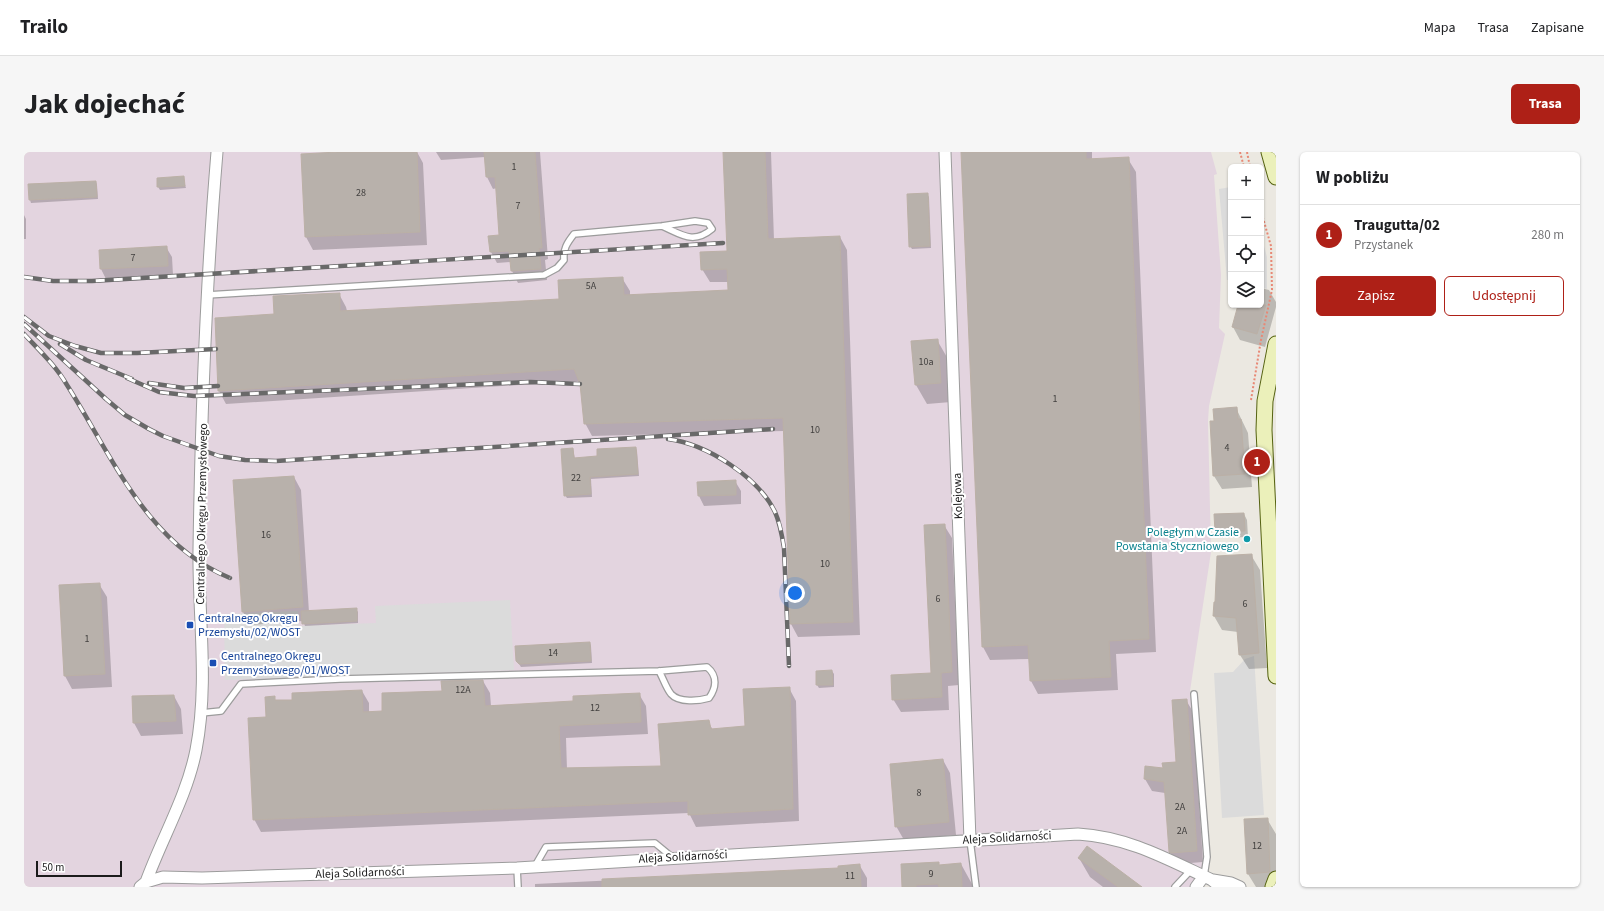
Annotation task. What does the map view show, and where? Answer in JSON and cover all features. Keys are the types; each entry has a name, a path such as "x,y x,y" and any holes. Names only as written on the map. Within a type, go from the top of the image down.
{"main road":[{"path":"1268,152 1276,177"},
{"path":"1276,344 1273,373 1265,401 1264,430 1276,676"},
{"path":"1272,887 1276,880"},
{"path":"1272,887 1276,886"}],"street":[{"name":"Centralnego Okręgu Przemysłowego","path":"143,884 186,784 196,750 203,693 199,542 201,449 207,295 217,152"},
{"name":"Kolejowa","path":"945,152 970,840"},
{"name":"Aleja Solidarności","path":"143,884 163,877 202,878 517,868 672,857 1078,834 1097,835 1135,845 1212,881 1231,883 1240,887"},
{"path":"1196,887 1212,881"}],"lane":[{"path":"207,295 544,275 557,268 564,260 564,253 567,243 574,234 662,226 695,221 708,223 712,230 704,236 691,238 662,226"},
{"path":"201,712 221,711 240,684 659,671 707,667 712,671 714,676 715,688 708,698 695,702 680,699 672,695 659,671"},
{"path":"1194,694 1207,857 1212,881"},
{"path":"970,840 976,887"},
{"path":"535,866 546,847 655,843 672,857"},
{"path":"517,868 518,887"},
{"path":"1175,887 1191,870"}],"path":[{"path":"1240,152 1243,164"},
{"path":"1247,152 1249,164"},
{"path":"1251,400 1261,340 1272,290 1271,246 1264,222"}],"shaded area":[{"path":"24,152 1211,152 1217,174 1214,175 1221,275 1219,328 1225,334 1209,406 1208,421 1211,552 1190,691 1207,857 1196,887 24,887"},
{"path":"1228,188 1228,280 1227,280 1219,189"},
{"path":"1264,246 1267,257 1267,289 1264,288"},
{"path":"510,600 514,670 225,680 224,614 298,611 299,626 376,623 375,606"},
{"path":"1254,656 1264,815 1222,818 1214,673 1233,672 1245,659"}],"building":[{"path":"338,152 417,152 420,232 305,237 301,154"},
{"path":"484,152 535,152 542,248 539,248 541,269 511,271 509,251 490,252 488,236 499,235 495,177 486,177"},
{"path":"723,152 765,152 768,239 840,236 853,622 790,624 783,418 584,424 580,384 574,369 218,391 215,318 274,314 273,296 340,293 340,311 559,299 558,280 623,277 624,295 728,290 727,269 701,270 700,252 727,251"},
{"path":"961,152 1086,152 1086,159 1129,157 1149,639 1109,641 1111,677 1030,681 1028,645 982,647"},
{"path":"184,176 185,186 157,187 157,178"},
{"path":"96,181 97,197 29,200 28,184"},
{"path":"928,193 930,246 909,247 907,194"},
{"path":"167,246 168,266 100,269 99,250"},
{"path":"1264,305 1266,305 1257,334 1232,327 1237,308 1264,308"},
{"path":"938,339 941,383 915,385 911,341"},
{"path":"1237,407 1238,419 1241,419 1245,474 1213,476 1210,421 1214,421 1213,409"},
{"path":"636,447 638,474 590,477 591,494 564,496 561,449 573,448 574,458 597,456 597,449"},
{"path":"294,476 303,607 242,612 233,480"},
{"path":"736,480 736,495 698,496 697,482"},
{"path":"1244,513 1245,531 1215,532 1214,514"},
{"path":"945,524 952,672 941,673 942,697 892,700 891,675 931,673 924,525"},
{"path":"1252,554 1259,653 1239,655 1236,618 1213,616 1217,556"},
{"path":"100,583 105,674 64,676 59,585"},
{"path":"357,608 357,621 302,624 301,611"},
{"path":"590,642 591,661 519,664 516,661 515,646"},
{"path":"832,670 833,685 816,685 816,671"},
{"path":"483,680 485,706 573,701 573,696 640,693 641,722 559,726 561,768 661,766 658,724 709,720 711,729 745,726 743,689 790,687 793,809 688,815 688,801 253,820 248,718 266,717 265,697 275,696 275,700 292,700 292,693 362,690 363,712 382,711 382,693 442,691 441,681"},
{"path":"174,695 176,721 133,723 132,696"},
{"path":"1187,699 1197,851 1170,853 1164,782 1144,779 1145,766 1163,768 1162,763 1176,762 1172,700"},
{"path":"943,759 949,822 895,827 890,764"},
{"path":"1268,818 1270,872 1247,874 1244,819"},
{"path":"1087,846 1142,887 1118,887 1078,858"},
{"path":"939,862 939,865 961,863 962,887 939,887 938,884 902,887 901,864"},
{"path":"860,864 861,887 602,887 602,879 838,868 838,866"}],"railway":[{"path":"24,277 53,281 92,281 723,243"},
{"path":"24,317 49,336 75,346 101,353 137,353 216,349"},
{"path":"24,324 125,415 163,436 219,456 245,460 276,461 773,429"},
{"path":"24,334 47,358 63,378 116,468 154,521 176,543 201,563 230,578"},
{"path":"60,344 86,360 132,379"},
{"path":"127,378 159,392 194,396 530,382 580,384"},
{"path":"149,383 184,388 218,386"},
{"path":"668,439 683,442 699,448 730,464 757,487 775,512 780,525 784,548 789,666"}],"place":[{"name":"Traugutta/02","path":"1257,462"},
{"name":"Poległym w Czasie Powstania Styczniowego","path":"1247,539"},
{"name":"Centralnego Okręgu Przemysłu/02/WOST","path":"190,625"},
{"name":"Centralnego Okręgu Przemysłowego/01/WOST","path":"213,663"}]}
